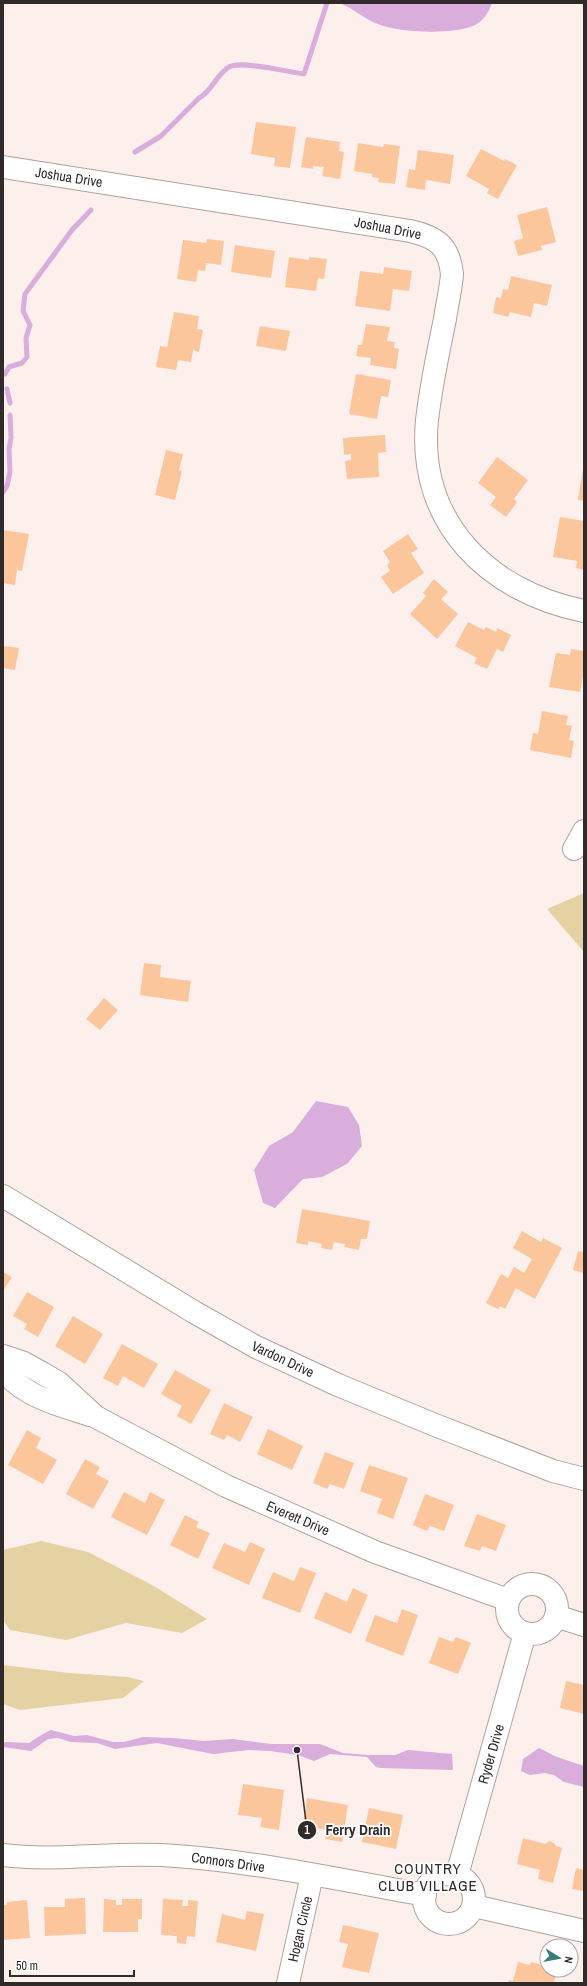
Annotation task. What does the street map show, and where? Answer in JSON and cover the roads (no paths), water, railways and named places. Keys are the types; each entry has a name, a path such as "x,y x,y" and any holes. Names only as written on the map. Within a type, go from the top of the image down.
{"street":[{"name":"Joshua Drive","path":"3,167 410,231 426,234 437,240 446,250 451,262 452,274 427,421 428,463 438,500 447,521 460,541 482,564 523,591 547,602 584,611"},
{"name":"Vardon Drive","path":"3,1196 194,1312 270,1353 338,1385 435,1425 553,1471 584,1478"},
{"name":"Everett Drive","path":"3,1356 24,1363 53,1380 96,1417"},
{"name":"Everett Drive","path":"3,1371 15,1384 45,1401 96,1417 172,1459 273,1508 375,1552 508,1600"},
{"path":"528,1584 537,1584 546,1587 556,1598 556,1616 548,1628 541,1632 525,1633 512,1624 508,1616 508,1600 513,1591 519,1587 528,1584"},
{"path":"556,1616 584,1624"},
{"name":"Ryder Drive","path":"457,1875 525,1633"},
{"name":"Connors Drive","path":"3,1855 29,1858 127,1854 223,1860 425,1894"},
{"name":"Connors Drive","path":"3,1867 29,1858"},
{"name":"Hogan Circle","path":"288,1983 312,1875"},
{"path":"457,1875 468,1883 472,1889 474,1906 466,1918 459,1923 443,1924 430,1916 426,1909 425,1894 428,1886 440,1876 457,1875"},
{"path":"474,1906 584,1931"}],"waterway":[{"path":"135,152 161,136 229,67 235,65 265,67 304,74 327,3"},
{"path":"5,374 9,367 22,363 27,357 26,338 30,325 23,311 25,294 72,230 91,210"},
{"path":"7,389 10,403"},
{"path":"3,492 7,486 10,472 10,415"}],"place":[{"name":"Ferry Drain","path":"297,1750"}],"district":[{"name":"COUNTRY CLUB VILLAGE","path":"428,1878"}]}
